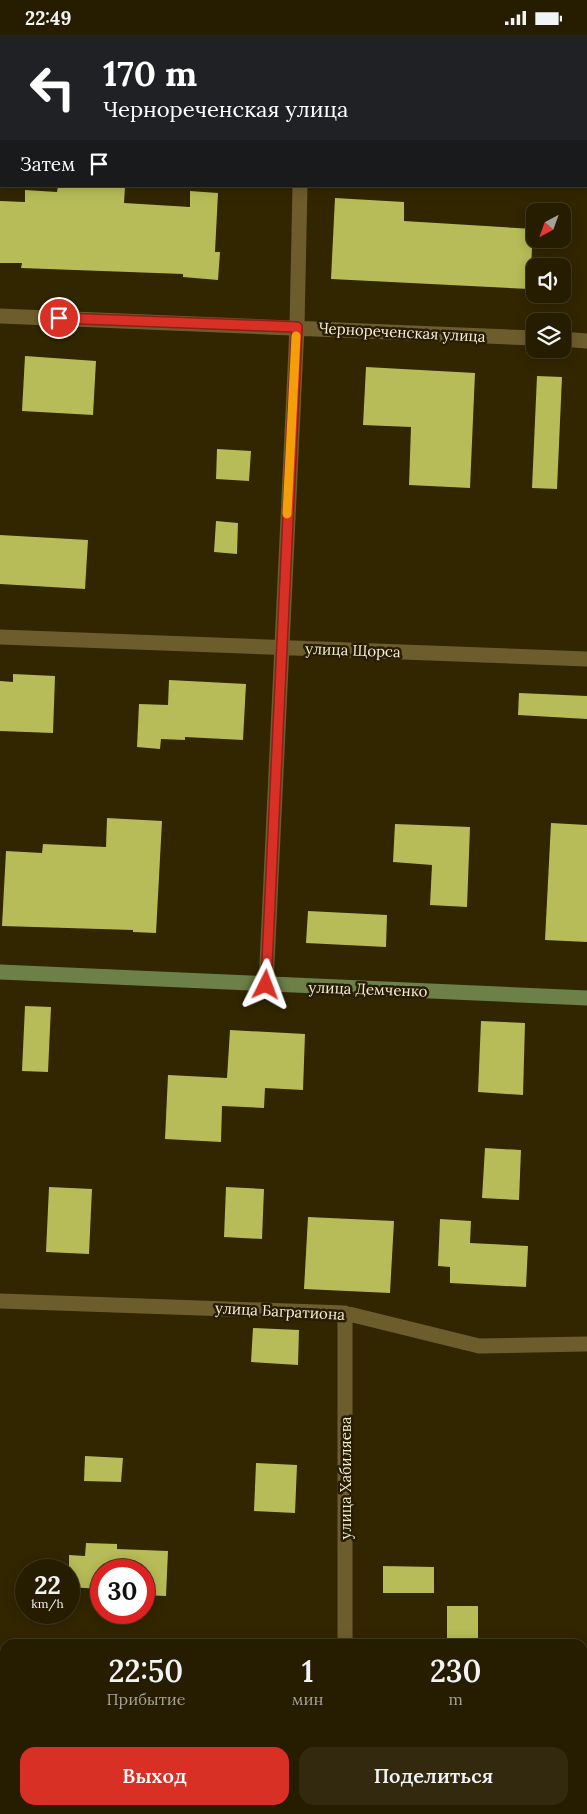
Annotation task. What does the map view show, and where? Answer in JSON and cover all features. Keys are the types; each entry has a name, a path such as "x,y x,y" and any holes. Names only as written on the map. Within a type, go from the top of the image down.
{"street":[{"path":"266,985 297,327 300,187"},
{"name":"Чернореченская улица","path":"0,316 526,338"},
{"path":"571,340 587,341"},
{"name":"улица Щорса","path":"0,637 587,659"},
{"name":"улица Демченко","path":"0,972 587,998"},
{"name":"улица Багратиона","path":"0,1301 345,1313 479,1345 587,1344"},
{"name":"улица Хабиляева","path":"345,1313 345,1639"}],"building":[{"path":"58,187 125,187 124,203 190,207 190,191 218,193 215,252 220,252 218,280 183,277 183,274 21,268 22,263 0,263 0,201 25,202 25,190 57,192"},
{"path":"335,198 404,202 404,221 526,229 526,248 532,248 532,258 526,258 526,289 331,279"},
{"path":"25,356 96,361 93,415 22,411"},
{"path":"366,367 475,373 470,488 409,485 411,427 363,425"},
{"path":"537,376 562,377 557,489 532,488"},
{"path":"217,449 251,451 249,481 216,479"},
{"path":"216,521 238,523 237,554 214,552"},
{"path":"0,535 88,540 85,589 0,584"},
{"path":"13,674 55,676 53,733 0,731 0,681 13,682"},
{"path":"169,680 246,684 243,740 185,737 185,740 161,739 160,749 137,747 139,704 168,705"},
{"path":"519,693 587,696 587,719 518,715"},
{"path":"107,818 162,821 156,933 133,932 133,930 2,926 6,851 42,853 43,844 106,847"},
{"path":"551,823 587,825 587,942 545,940"},
{"path":"395,824 470,827 467,907 430,905 432,865 393,862"},
{"path":"308,911 387,915 386,947 306,943"},
{"path":"25,1006 51,1007 48,1072 22,1071"},
{"path":"481,1021 525,1023 523,1095 478,1092"},
{"path":"230,1030 305,1034 303,1090 265,1088 264,1108 222,1106 221,1142 165,1139 168,1075 227,1078"},
{"path":"485,1148 521,1150 519,1200 482,1198"},
{"path":"49,1187 92,1189 89,1254 46,1252"},
{"path":"226,1187 264,1189 262,1239 224,1237"},
{"path":"308,1217 394,1221 390,1293 304,1289"},
{"path":"440,1219 471,1221 470,1243 528,1246 526,1287 450,1283 450,1267 438,1266"},
{"path":"253,1328 299,1330 298,1365 251,1362"},
{"path":"85,1456 123,1458 121,1482 84,1481"},
{"path":"256,1463 297,1465 295,1513 254,1511"},
{"path":"86,1543 117,1544 117,1549 168,1551 166,1596 155,1596 155,1559 90,1559 90,1588 80,1588 80,1559 69,1559 69,1555 85,1556"},
{"path":"383,1566 434,1567 434,1593 383,1593"},
{"path":"447,1606 478,1606 478,1639 447,1639"}],"slow traffic":[{"path":"287,514 296,336"}],"route":[{"path":"59,318 297,327 266,985"}]}
